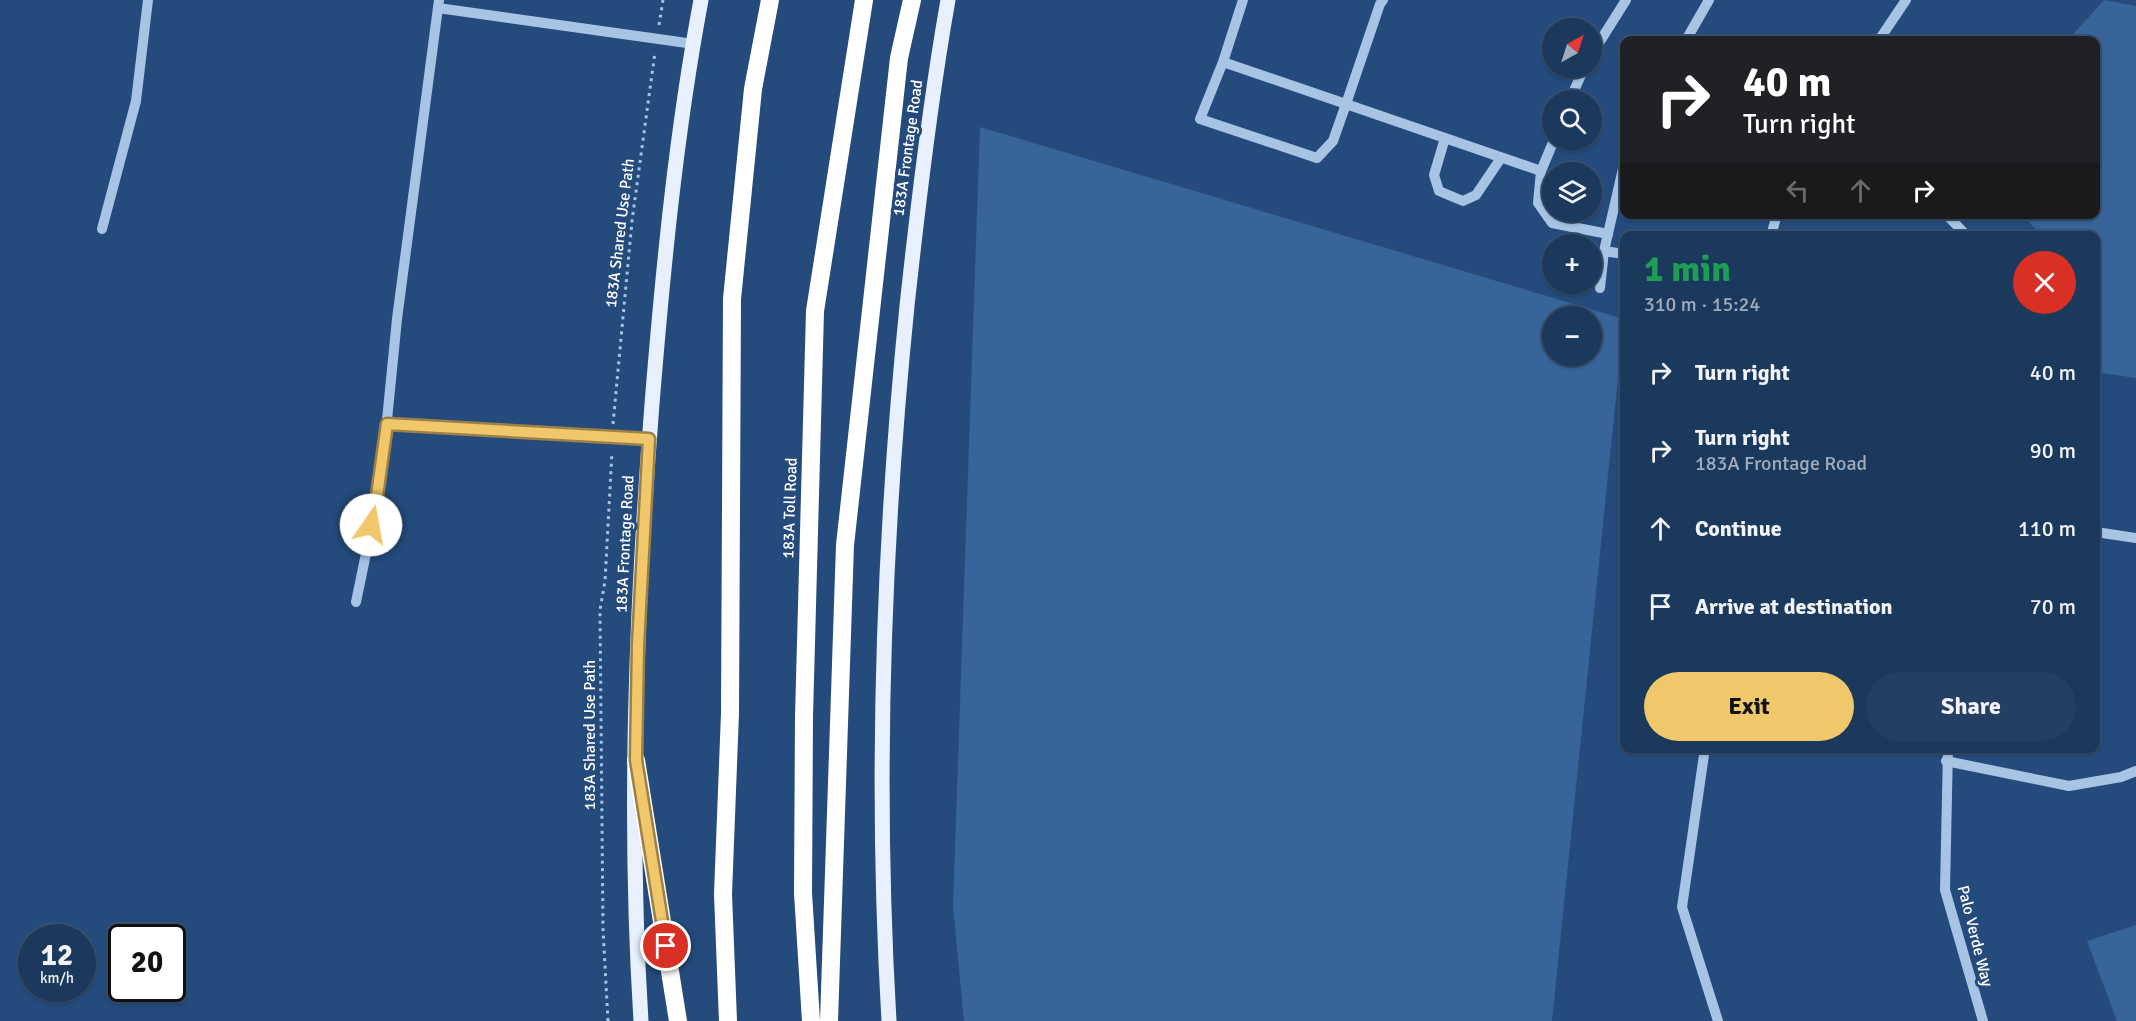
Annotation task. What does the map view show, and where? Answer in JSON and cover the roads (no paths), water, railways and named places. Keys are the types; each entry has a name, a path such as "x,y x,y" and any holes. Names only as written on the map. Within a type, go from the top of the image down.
{"highway":[{"path":"728,1021 723,894 730,713 732,299 753,89 770,0"},
{"name":"183A Toll Road","path":"812,1021 803,892 804,716 815,311 864,0"},
{"path":"829,1021 845,544 899,57 912,0"},
{"path":"636,760 678,1021"}],"main road":[{"name":"183A Frontage Road","path":"641,1021 634,830 639,633 649,439 660,306 676,161 701,0"},
{"name":"183A Frontage Road","path":"889,1021 883,861 888,551 900,383 920,188 948,0"}],"street":[{"path":"102,229 136,101 148,0"},
{"path":"1243,0 1223,62 1200,119 1317,158 1333,141 1383,0"},
{"path":"1602,38 1626,0"},
{"path":"1688,36 1709,0"},
{"path":"1882,36 1906,0"},
{"path":"356,602 375,510 387,424 397,319 439,4 694,44"},
{"path":"1223,62 1541,171"},
{"path":"1445,138 1434,175 1439,191 1463,201 1476,195 1501,158"},
{"path":"1550,150 1541,171 1538,203 1552,223 1608,234"},
{"path":"1602,270 1620,182"},
{"path":"1951,219 1962,231"},
{"path":"1604,251 1620,253"},
{"path":"387,424 649,439"},
{"path":"2100,533 2136,538"},
{"path":"1704,753 1682,907 1718,1021"},
{"name":"Palo Verde Way","path":"1947,753 1946,890 1983,1021"},
{"path":"1946,761 2069,786 2121,777 2136,771"}]}
